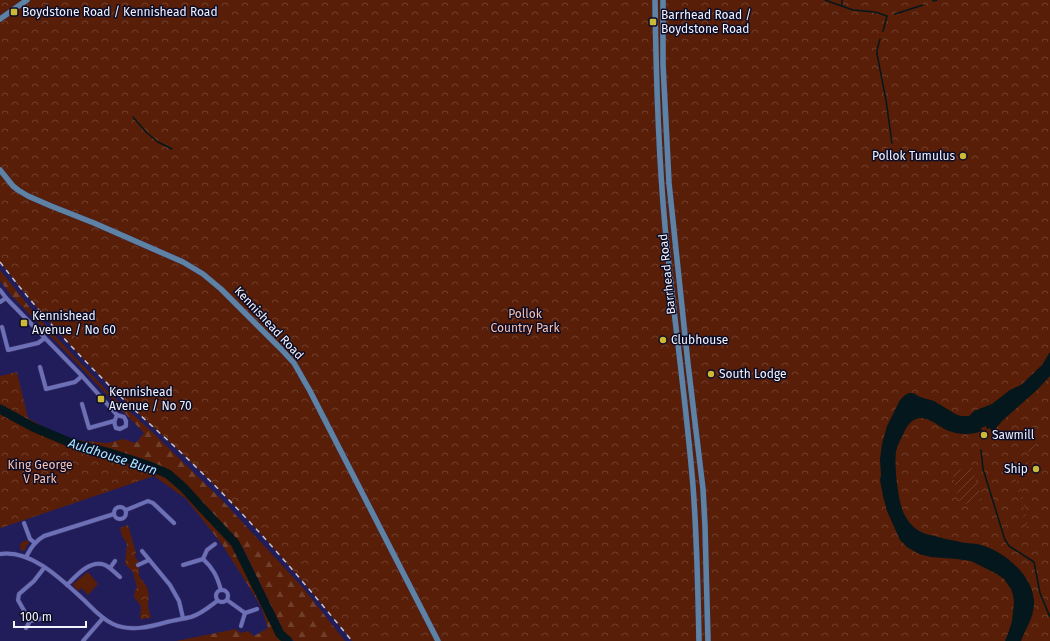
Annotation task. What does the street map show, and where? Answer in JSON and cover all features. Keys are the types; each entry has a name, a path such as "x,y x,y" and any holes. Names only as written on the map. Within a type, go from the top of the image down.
{"main road":[{"path":"0,19 27,0"},
{"name":"Barrhead Road","path":"655,0 656,76 661,169 665,226 693,480 699,641"},
{"name":"Barrhead Road","path":"663,0 663,64 668,169 703,489 708,641"},
{"name":"Kennishead Road","path":"0,170 13,186 28,196 182,262 203,274 221,288 281,349 294,363 307,385 438,641"}],"street":[{"path":"0,290 117,415 124,417 126,426 120,429 116,428 114,424 117,415"},
{"path":"0,302 6,298"},
{"path":"2,327 8,350 38,343 45,338"},
{"path":"40,368 46,389 75,382 82,376"},
{"path":"82,404 89,428 114,421"},
{"path":"26,557 34,543 44,536 114,514 115,510 119,507 126,510 148,501 153,503 174,524"},
{"path":"114,514 116,517 121,519 125,516 126,510"},
{"path":"24,523 30,539 34,543"},
{"path":"183,565 203,559 207,550 215,544"},
{"path":"142,551 170,585 179,601 183,618"},
{"path":"0,554 17,554 26,557 44,568 67,585 103,618 115,625 135,628 160,624 192,616 217,601 221,603 227,600"},
{"path":"203,559 216,574 221,590 228,594 227,600"},
{"path":"138,564 149,560"},
{"path":"110,568 115,561"},
{"path":"67,585 87,567 96,564 104,564 120,577"},
{"path":"30,621 18,600 19,594 34,581 44,568"},
{"path":"217,601 215,595 217,591 221,590"},
{"path":"227,600 245,613"},
{"path":"245,613 257,609"},
{"path":"241,626 245,613"},
{"path":"26,628 30,621 44,618"},
{"path":"84,641 103,618"}],"green space":[{"name":"Pollok Country Park","path":"0,0 1050,0 1050,641 352,641 258,531 218,488 127,403 86,362 56,330 0,262"},
{"path":"0,270 35,314 110,394 150,430 222,500 304,589 345,641 294,641 285,634 243,548 173,474 131,457 63,438 108,443 123,439 136,443 144,433 12,296 0,281"},
{"name":"King George V Park","path":"17,372 28,418 63,438 153,476 0,528 0,376"},
{"name":"King George V Park","path":"0,414 68,443 156,472 175,483 233,544 253,581 278,635 287,641 176,641 236,629 240,633 248,631 254,636 268,628 261,607 221,543 186,499 154,476 0,528"},
{"path":"1033,439 1037,441 1032,452 1029,452 1027,451"},
{"path":"1024,458 1029,460 1022,475 1020,475 1016,472 1013,465 1016,466"},
{"path":"972,467 982,500 960,505 952,471"},
{"path":"1016,480 1019,481 1025,505 1028,526 1026,526 1022,511 1024,504 1020,499"},
{"path":"128,525 136,553 135,557 139,562 139,576 147,587 149,595 148,607 151,618 140,619 141,606 134,597 135,590 137,588 133,572 125,564 127,544 122,536 120,528"},
{"path":"28,540 29,542 24,551 20,550 21,547 19,546 22,542"},
{"path":"88,572 98,584 88,595 81,588 78,591 73,585"}],"water":[{"path":"1050,352 1050,376 1037,390 1002,421 992,433 990,428 987,429 986,426 981,428 982,431 970,434 961,434 945,429 925,418 920,418 914,420 905,430 896,452 898,493 904,514 912,526 923,533 948,540 987,547 997,552 1015,565 1029,584 1033,594 1034,604 1031,619 1021,641 1005,641 1012,621 1014,602 1011,589 1004,579 971,561 931,557 919,554 907,547 900,540 887,511 880,480 882,444 887,426 900,400 905,395 913,393 920,397 934,401 957,415 969,416 974,411 992,404 1010,390 1021,385 1042,365"}],"waterway":[{"path":"825,0 853,10 875,12 887,16 883,31"},
{"path":"842,0 842,6"},
{"path":"933,1 937,0"},
{"path":"895,14 923,5"},
{"path":"880,39 877,54 886,100 892,143"},
{"path":"133,117 147,133 158,142 172,149"},
{"name":"Auldhouse Burn","path":"0,409 33,427 71,443 107,452 147,465 168,474 184,488 235,543 280,634 288,641"},
{"path":"981,450 983,469 1005,540 1009,546 1034,562 1040,593 1050,617"}],"railway":[{"path":"0,262 56,330 86,362 127,403 218,488 258,531 352,641"}],"place":[{"name":"Boydstone Road / Kennishead Road","path":"14,12"},
{"name":"Barrhead Road / Boydstone Road","path":"653,22"},
{"name":"Pollok Tumulus","path":"963,156"},
{"name":"Kennishead Avenue / No 60","path":"24,323"},
{"name":"Clubhouse","path":"663,340"},
{"name":"South Lodge","path":"711,374"},
{"name":"Kennishead Avenue / No 70","path":"101,399"},
{"name":"Sawmill","path":"984,435"},
{"name":"Ship","path":"1036,469"}]}
